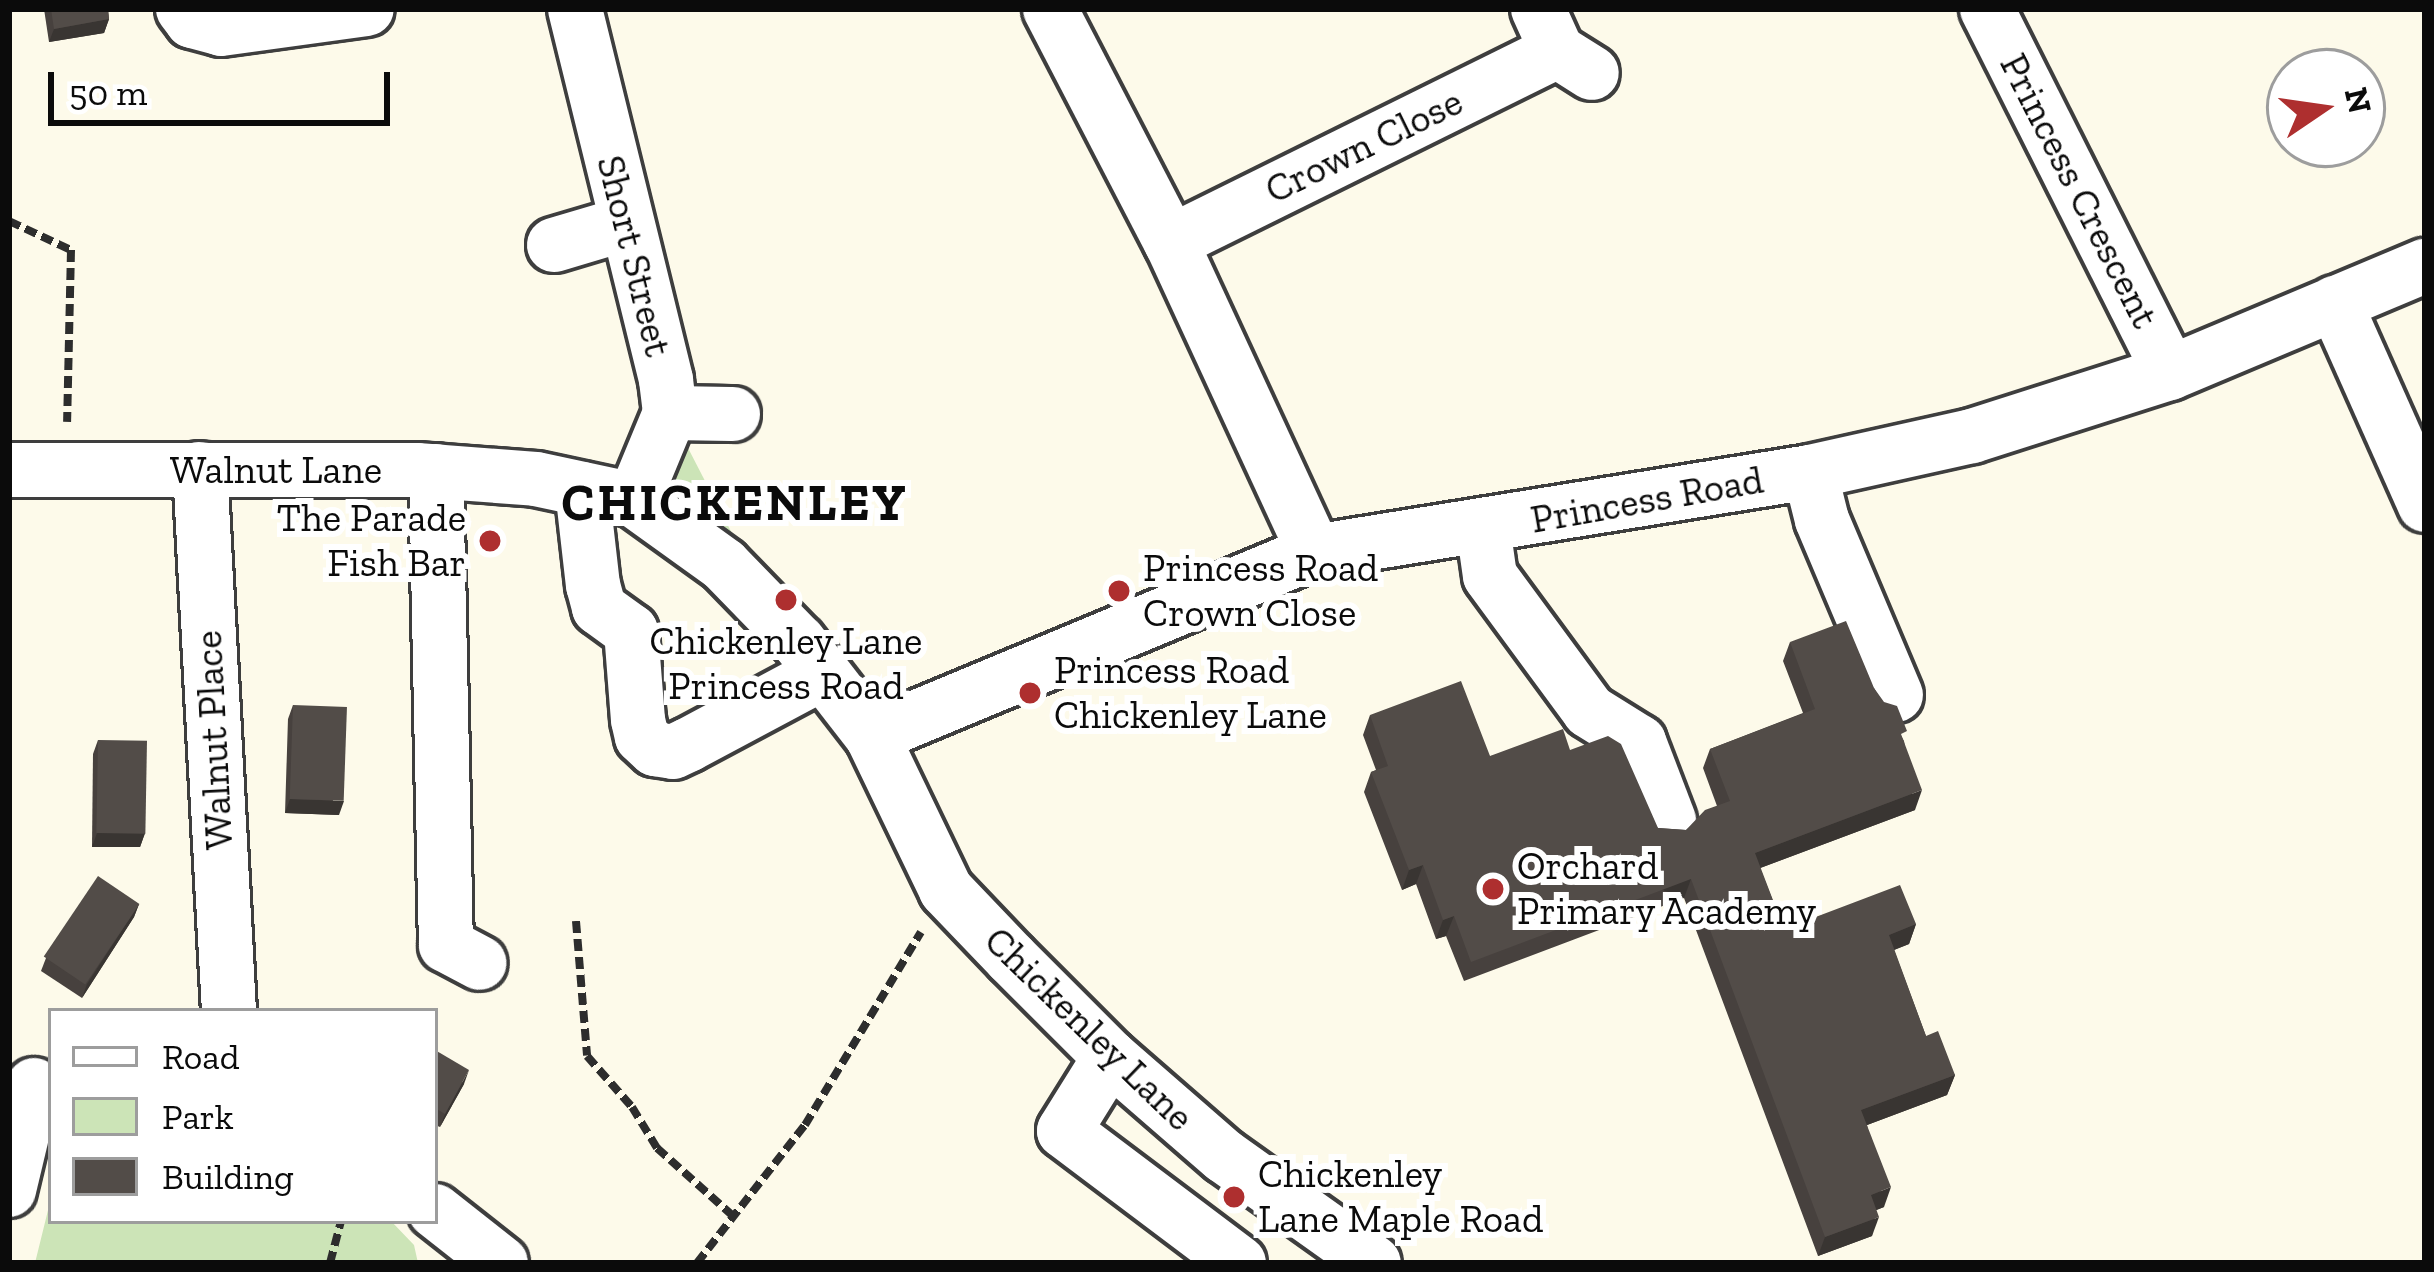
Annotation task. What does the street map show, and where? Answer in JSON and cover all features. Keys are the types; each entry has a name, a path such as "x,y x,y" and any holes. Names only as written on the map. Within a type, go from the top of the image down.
{"street":[{"path":"183,9 192,20 221,29 367,9"},
{"name":"Short Street","path":"575,9 670,413 634,500"},
{"path":"1050,9 1171,242 1314,552"},
{"name":"Princess Crescent","path":"1987,9 2170,373"},
{"name":"Crown Close","path":"1171,242 1562,44"},
{"path":"554,244 625,224"},
{"name":"Princess Road","path":"872,736 1314,552 1810,472 1972,436 2170,373 2425,266"},
{"path":"2335,303 2412,445 2425,505"},
{"path":"670,413 733,414"},
{"name":"Walnut Place","path":"200,469 229,1008"},
{"name":"Walnut Lane","path":"9,470 436,472 582,489 634,500 724,566 823,674 872,736"},
{"path":"436,472 446,945 480,963"},
{"path":"1810,472 1822,520 1897,695"},
{"path":"582,489 592,585 599,608 631,632 638,720 643,737 655,749 673,752 688,746 823,674"},
{"path":"1483,527 1490,576 1588,711 1639,742 1669,820"},
{"name":"Chickenley Lane","path":"872,736 946,890 1110,1057 1224,1156 1374,1263"},
{"path":"1110,1057 1064,1131 1240,1263"},
{"path":"9,1190 31,1083"},
{"path":"438,1213 497,1262"}],"path":[{"path":"9,224 71,250 66,472"},
{"path":"697,1263 805,1126 946,890"},
{"path":"576,921 587,1056 632,1107 657,1148 734,1216"},
{"path":"330,1263 340,1224"}],"green space":[{"path":"670,413 772,611 634,500"},
{"path":"48,1210 48,1224 394,1224 414,1245 418,1263 35,1263"}],"building":[{"path":"51,9 108,9 109,19 54,29"},
{"path":"1846,621 1874,688 1884,702 1897,706 1907,731 1901,734 1922,790 1755,853 1784,929 1900,885 1916,924 1889,935 1926,1036 1938,1031 1955,1075 1861,1110 1891,1187 1871,1195 1879,1217 1825,1237 1691,879 1471,962 1454,916 1443,920 1423,865 1409,870 1371,772 1388,766 1370,715 1461,681 1490,756 1563,729 1570,750 1608,736 1621,744 1658,828 1686,830 1705,810 1730,801 1710,749 1815,709 1790,642"},
{"path":"293,705 347,707 344,801 290,799"},
{"path":"98,740 147,741 145,834 96,833"},
{"path":"98,876 139,904 85,984 44,956"},
{"path":"438,1052 469,1070 445,1114 438,1110"}],"place":[{"name":"The Parade Fish Bar","path":"490,541"},
{"name":"Princess Road Crown Close","path":"1119,591"},
{"name":"Chickenley Lane Princess Road","path":"786,600"},
{"name":"Princess Road Chickenley Lane","path":"1030,693"},
{"name":"Orchard Primary Academy","path":"1493,889"},
{"name":"Chickenley Lane Maple Road","path":"1234,1197"}],"district":[{"name":"CHICKENLEY","path":"735,503"}]}
